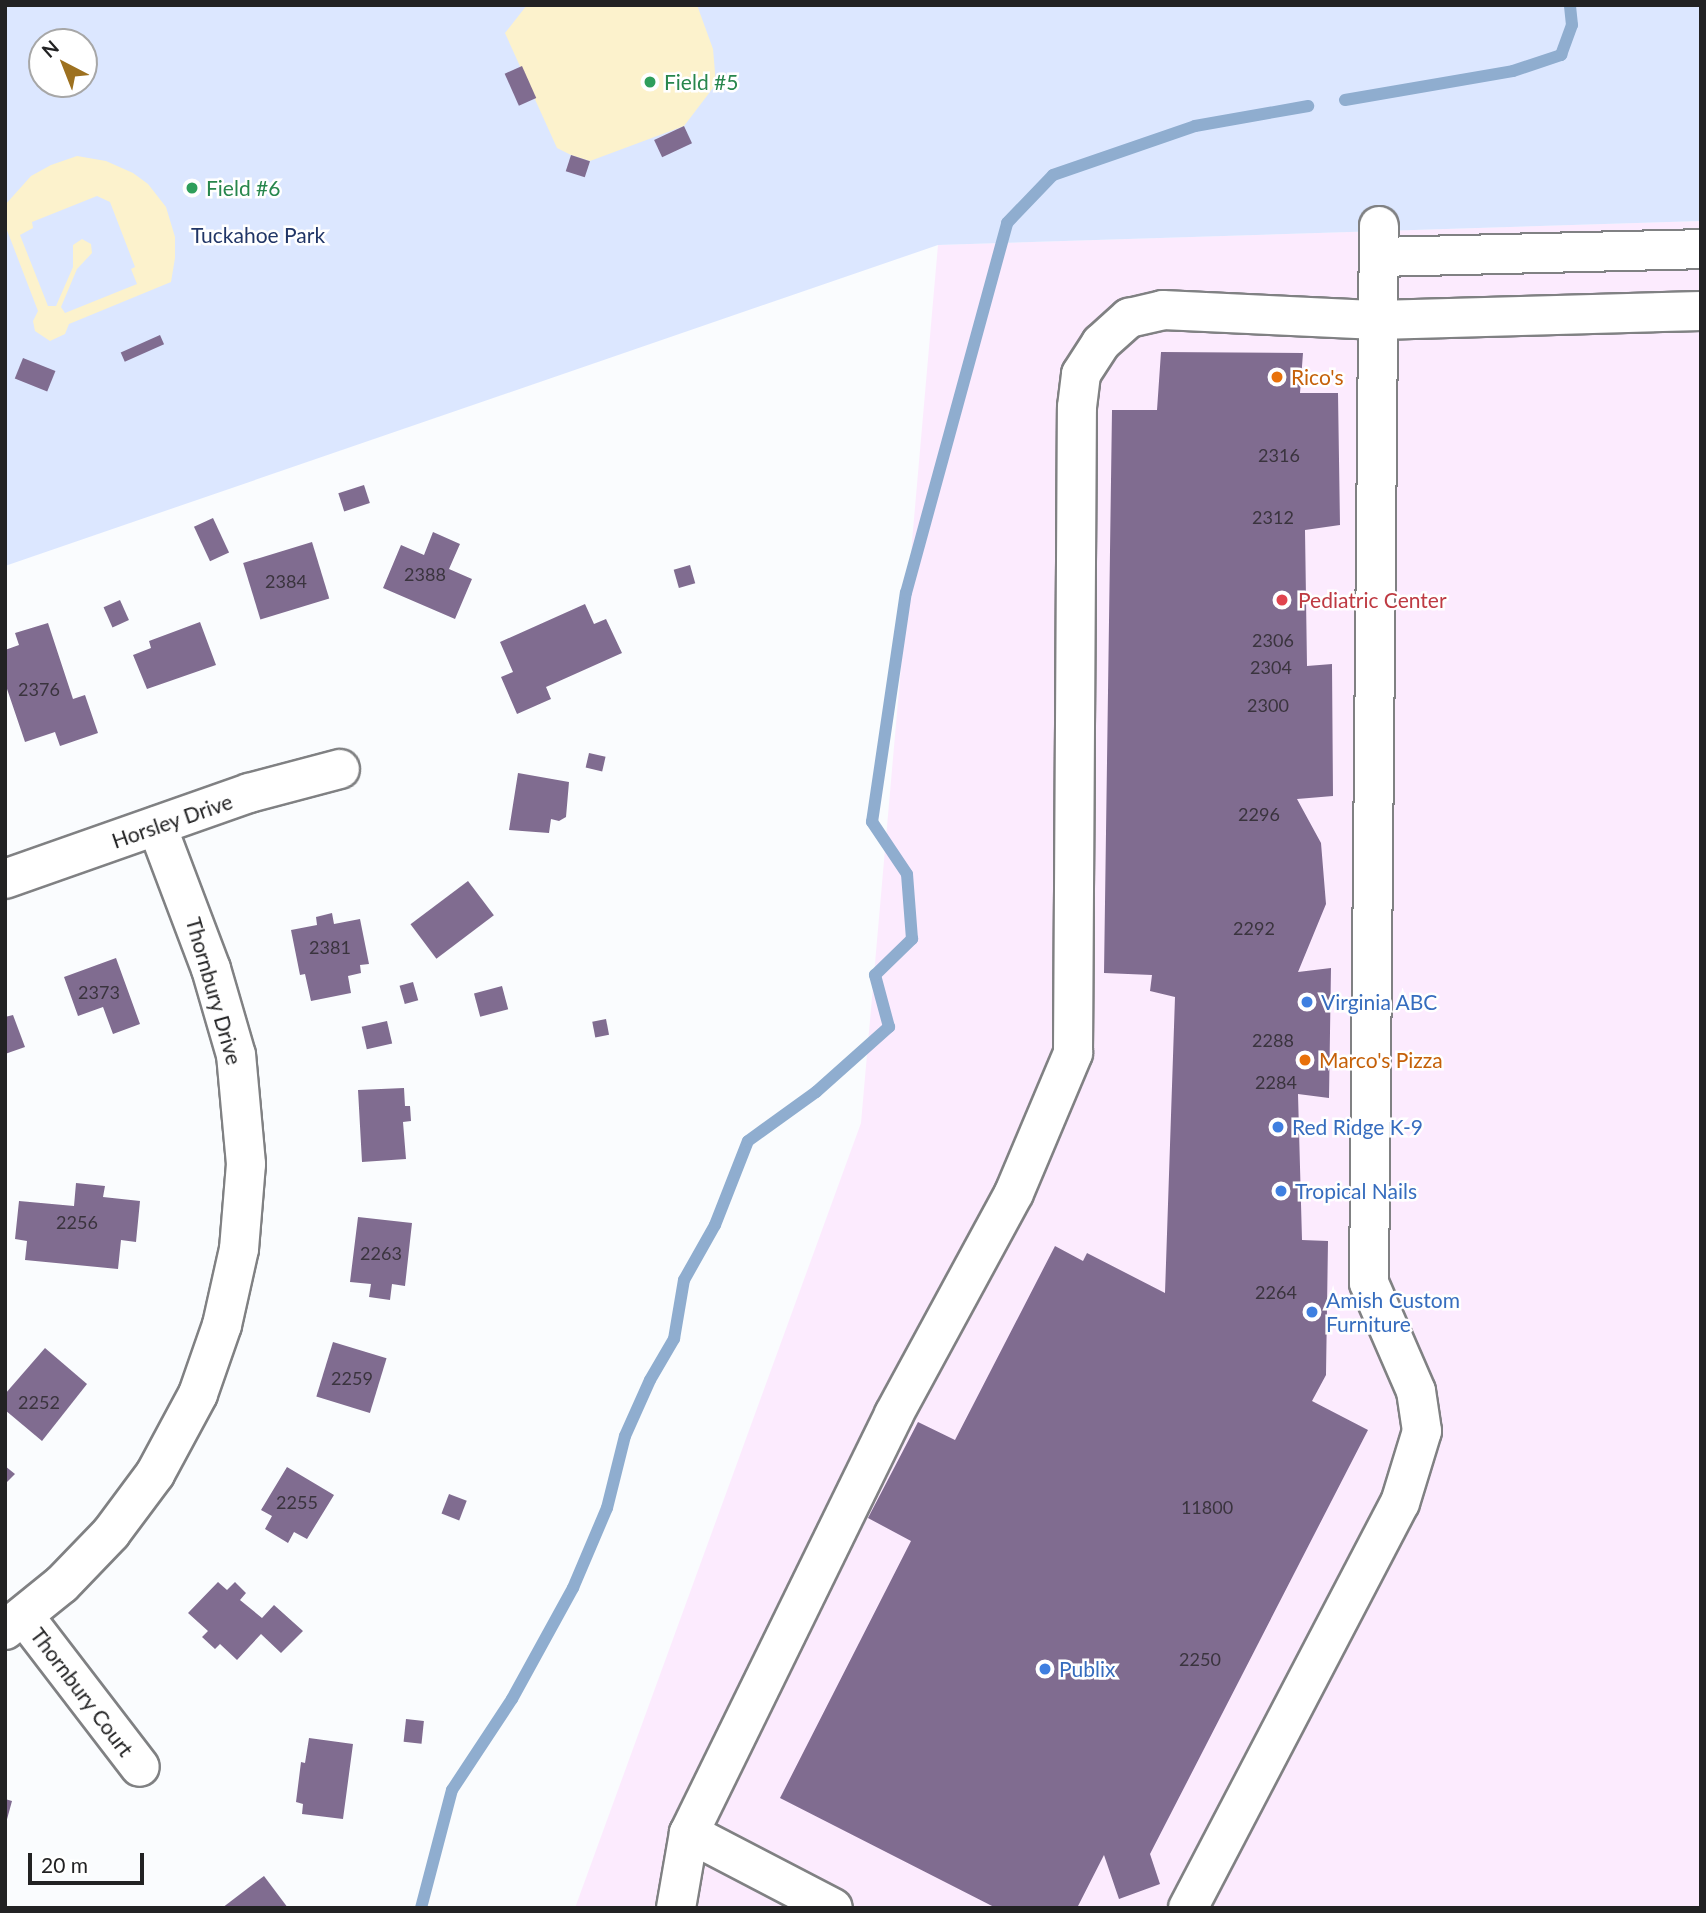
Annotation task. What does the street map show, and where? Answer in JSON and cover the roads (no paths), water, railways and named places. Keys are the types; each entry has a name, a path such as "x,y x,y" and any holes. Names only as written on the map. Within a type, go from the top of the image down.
{"street":[{"path":"1188,1908 1399,1503 1422,1431 1416,1391 1369,1283 1379,242 1701,249"},
{"path":"676,1908 689,1833 894,1414 1014,1194 1073,1053 1077,421 1081,374 1101,343 1129,318 1163,310 1378,320 1701,311"},
{"name":"Horsley Drive","path":"5,879 249,793 340,769"},
{"name":"Thornbury Drive","path":"15,1623 62,1584 111,1533 155,1474 198,1394 222,1325 239,1249 246,1164 236,1055 207,957 158,826"},
{"name":"Thornbury Court","path":"15,1623 140,1768"},
{"path":"689,1833 833,1908"}],"waterway":[{"path":"1345,100 1513,71 1561,55 1572,25 1570,5"},
{"path":"421,1908 452,1790 512,1699 573,1588 607,1508 625,1436 650,1380 674,1339 684,1280 715,1225 748,1141 816,1092 889,1027 875,975 912,939 907,874 872,822 906,593 1007,223 1053,175 1195,126 1308,106"}],"place":[{"name":"Field #5","path":"650,82"},
{"name":"Field #6","path":"192,188"},
{"name":"Rico's","path":"1277,377"},
{"name":"Pediatric Center","path":"1282,600"},
{"name":"Virginia ABC","path":"1307,1002"},
{"name":"Marco's Pizza","path":"1305,1060"},
{"name":"Red Ridge K-9","path":"1278,1127"},
{"name":"Tropical Nails","path":"1281,1191"},
{"name":"Amish Custom Furniture","path":"1312,1312"},
{"name":"Publix","path":"1045,1669"}],"park label":[{"name":"Tuckahoe Park","path":"258,235"}]}
